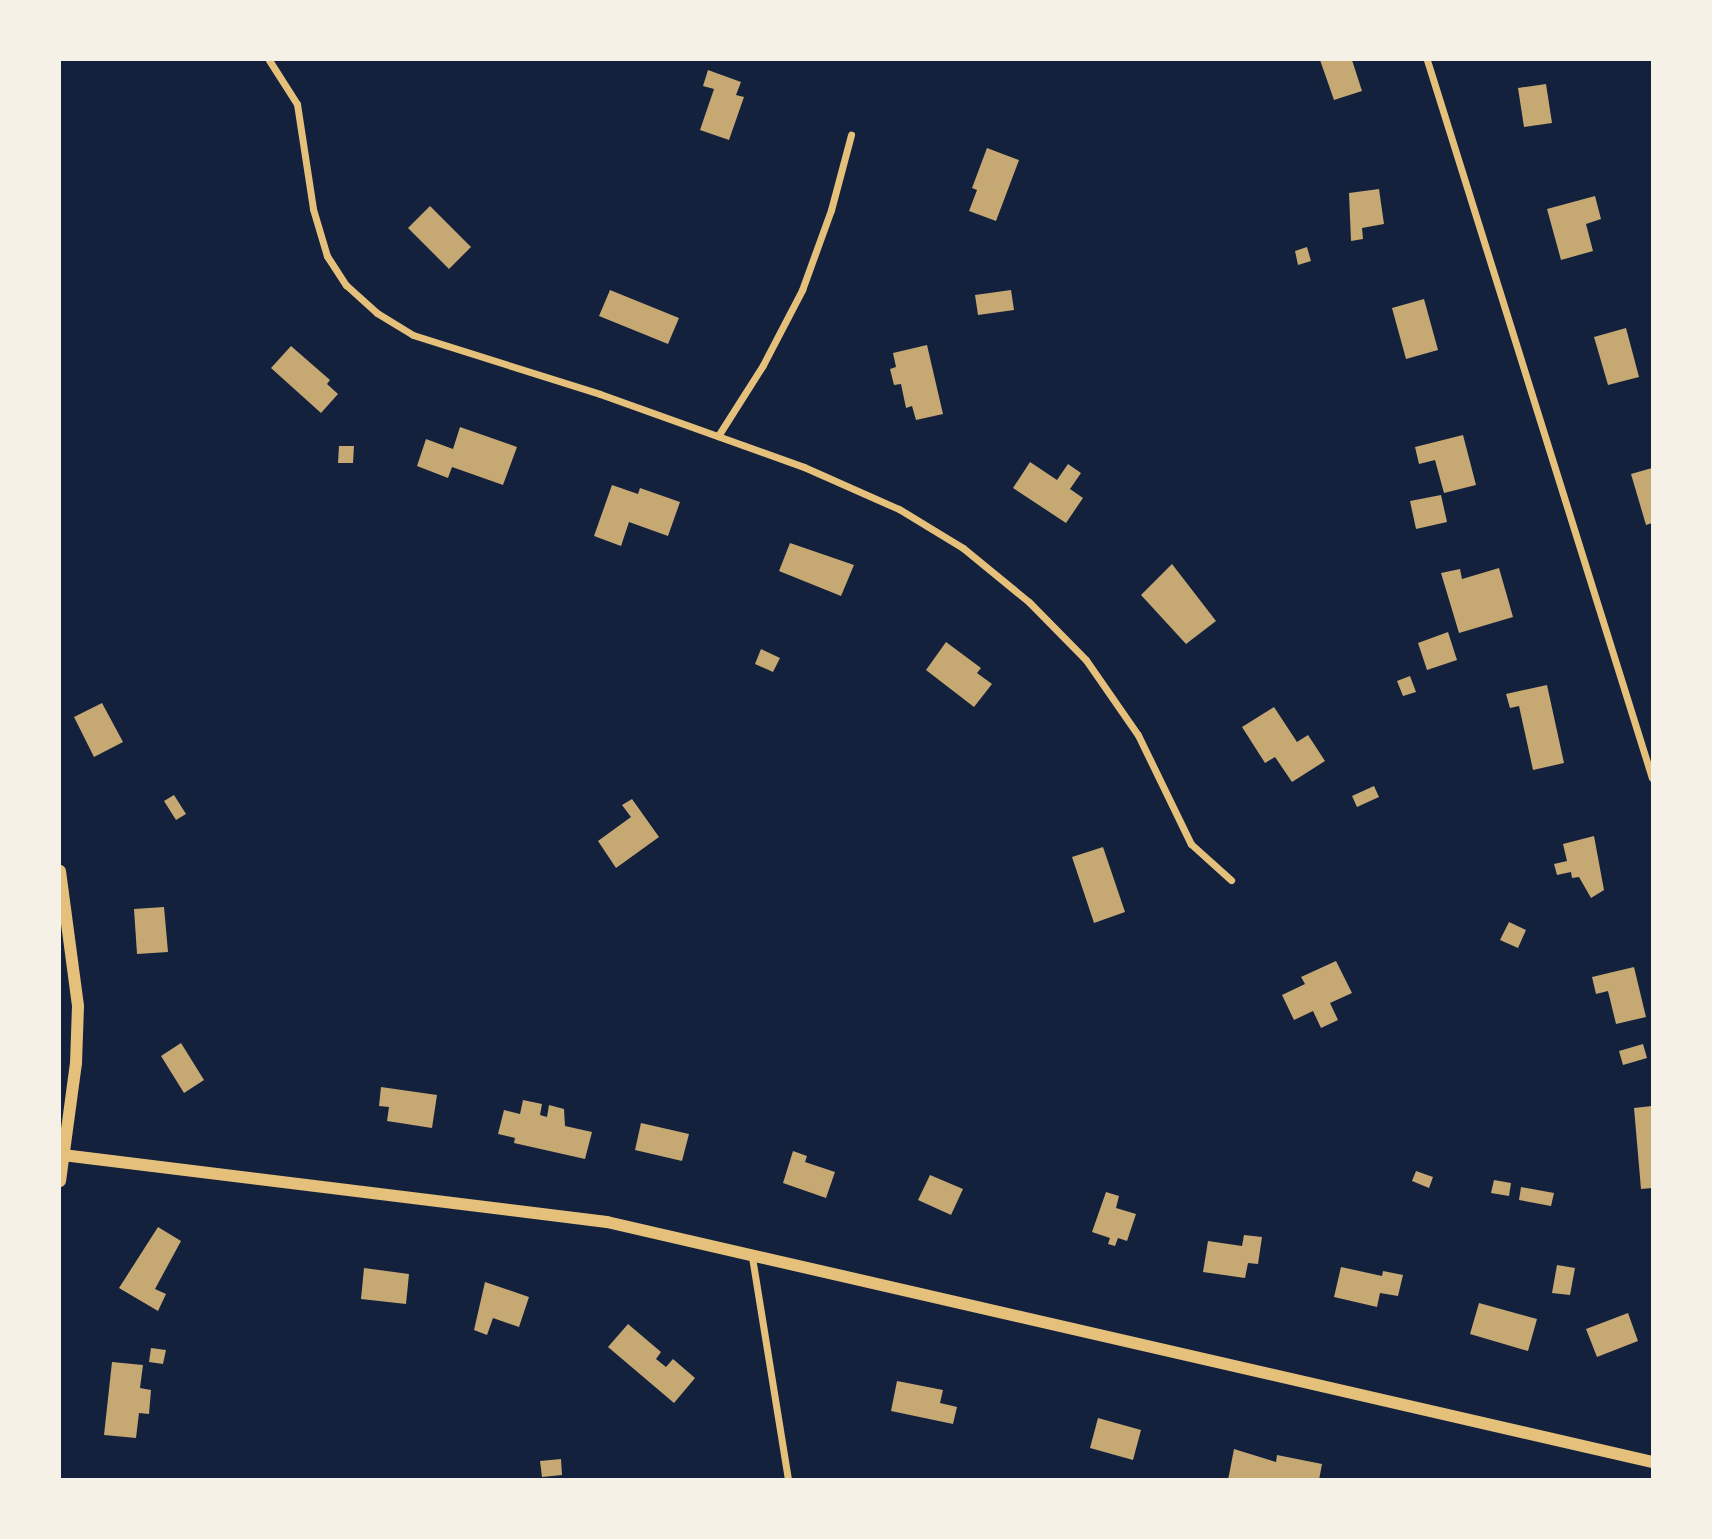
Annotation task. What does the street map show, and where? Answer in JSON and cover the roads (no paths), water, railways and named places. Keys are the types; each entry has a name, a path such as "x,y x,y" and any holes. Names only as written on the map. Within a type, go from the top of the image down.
{"street":[{"path":"269,60 297,104 313,209 327,256 346,285 377,313 413,335 718,436 899,509 963,548 1029,601 1086,660 1138,735 1191,844 1231,880"},
{"path":"1427,60 1653,778"},
{"path":"718,436 763,365 802,290 831,210 851,135"},
{"path":"60,872 78,1006 76,1063 60,1181"},
{"path":"63,1155 607,1222 1653,1462"},
{"path":"752,1257 788,1479"}]}
